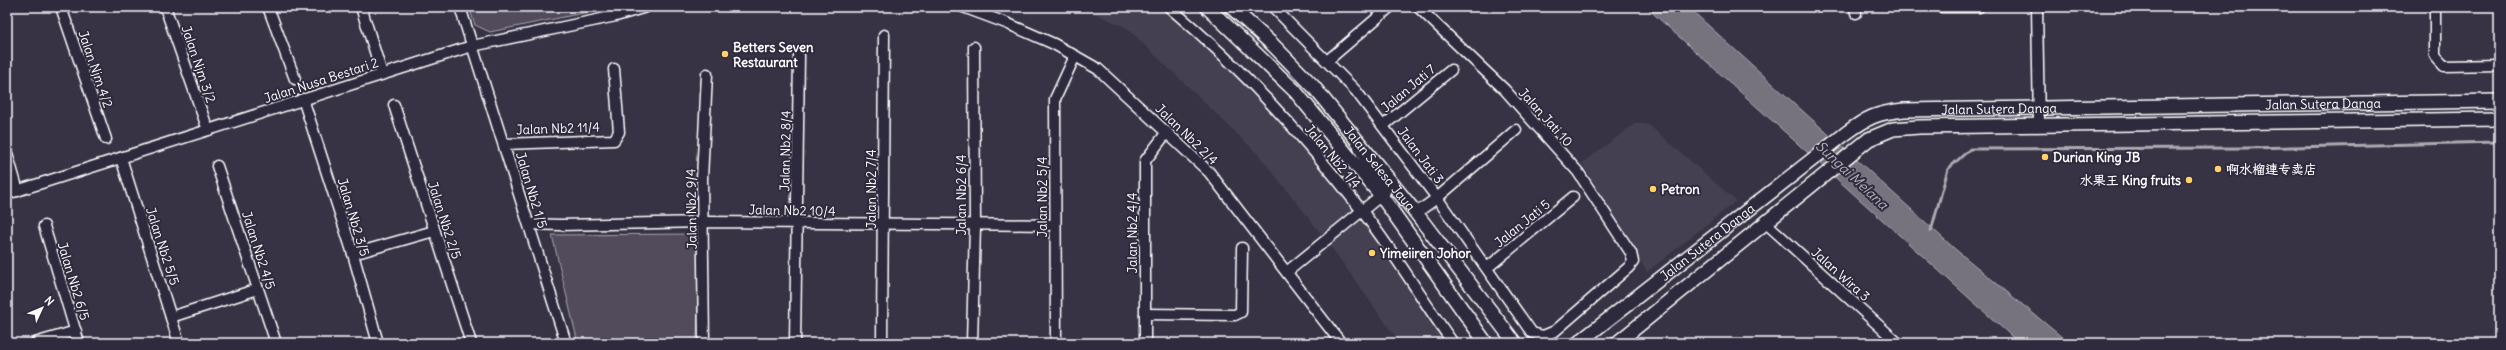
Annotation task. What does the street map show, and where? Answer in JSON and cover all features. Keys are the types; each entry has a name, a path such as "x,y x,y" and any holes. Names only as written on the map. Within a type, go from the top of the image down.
{"main road":[{"name":"Jalan Selesa Jaya","path":"1207,7 1295,91 1382,197 1486,343"},
{"name":"Jalan Selesa Jaya","path":"1231,7 1273,45 1313,86 1416,213 1515,343"},
{"name":"Jalan Sutera Danga","path":"1578,343 1845,134 1872,116 1884,112 1904,110 2499,101"},
{"name":"Jalan Sutera Danga","path":"1617,343 1869,139 1893,129 2499,119"}],"street":[{"name":"Jalan Njm 4/2","path":"61,7 106,139"},
{"name":"Jalan Njm 3/2","path":"165,7 208,130"},
{"path":"268,7 295,79"},
{"path":"361,7 382,74"},
{"name":"Jalan Nb2 1/5","path":"460,7 566,343"},
{"name":"Jalan Nusa Bestari 2","path":"7,194 472,46 616,16 646,7"},
{"name":"Jalan Nb2 2/4","path":"962,7 1006,23 1075,56 1098,69 1209,172 1288,271 1341,343"},
{"name":"Jalan Nb2 1/4","path":"1169,7 1260,93 1309,145 1363,212 1453,343"},
{"name":"Jalan Jati 3","path":"1273,7 1356,91 1437,198 1532,333"},
{"path":"1327,61 1390,7"},
{"name":"Jalan Jati 10","path":"1418,7 1505,90 1578,172 1631,253 1633,262 1555,332 1543,336 1532,333"},
{"path":"1941,7 1980,7"},
{"path":"2037,7 2039,126"},
{"path":"2435,7 2435,56 2444,66 2499,65"},
{"name":"Jalan Nb2 7/4","path":"882,343 884,224 884,35"},
{"name":"Jalan Nb2 6/4","path":"972,343 975,225 974,47"},
{"name":"Jalan Nb2 8/4","path":"795,343 799,56"},
{"name":"Jalan Nb2 5/4","path":"1056,343 1055,99 1075,56"},
{"name":"Jalan Nb2 11/4","path":"504,144 614,140 619,132 614,69"},
{"name":"Jalan Jati 7","path":"1383,126 1451,70"},
{"name":"Jalan Nb2 9/4","path":"704,343 704,222 702,179 707,74"},
{"name":"Jalan Nb2 3/5","path":"303,100 353,254 378,343"},
{"name":"Jalan Nb2 2/5","path":"394,105 471,343"},
{"path":"1416,213 1437,198 1516,130"},
{"name":"Jalan Nb2 4/4","path":"1145,343 1144,161 1167,132"},
{"path":"1288,271 1382,197 1385,188 1364,160 1354,137"},
{"path":"7,153 18,191"},
{"name":"Jalan Nb2 5/5","path":"121,158 179,343"},
{"name":"Jalan Nb2 4/5","path":"218,166 276,343"},
{"name":"Jalan Jati 5","path":"1487,268 1573,197"},
{"name":"Jalan Nb2 10/4","path":"529,224 560,225 704,222 1055,225"},
{"name":"Jalan Wira 3","path":"1766,223 1898,343"},
{"name":"Jalan Nb2 6/5","path":"44,226 79,343"},
{"path":"353,254 434,231"},
{"path":"1145,314 1235,315 1241,312 1242,248"},
{"path":"171,317 258,289"},
{"path":"35,343 76,331"}],"shaded area":[{"path":"469,7 613,7 490,32 475,25"},
{"path":"1081,7 1164,7 1186,26 1254,92 1307,148 1363,218 1448,343 1400,343 1324,237 1258,154 1127,28"},
{"path":"1636,123 1649,125 1736,201 1647,272 1582,163"},
{"path":"699,234 697,343 578,343 552,235"}],"water":[{"name":"Sungai Melana","path":"1646,7 1688,7 1955,249 2069,343 2019,343"}],"waterway":[{"path":"1931,231 1948,169 1970,149 2247,148 2499,142"}],"place":[{"name":"Betters Seven Restaurant","path":"725,54"},
{"name":"Durian King JB","path":"2045,157"},
{"name":"啊水榴連专卖店","path":"2218,169"},
{"name":"水果王 King fruits","path":"2189,180"},
{"name":"Petron","path":"1653,189"},
{"name":"Yimeiiren Johor","path":"1372,253"}]}
